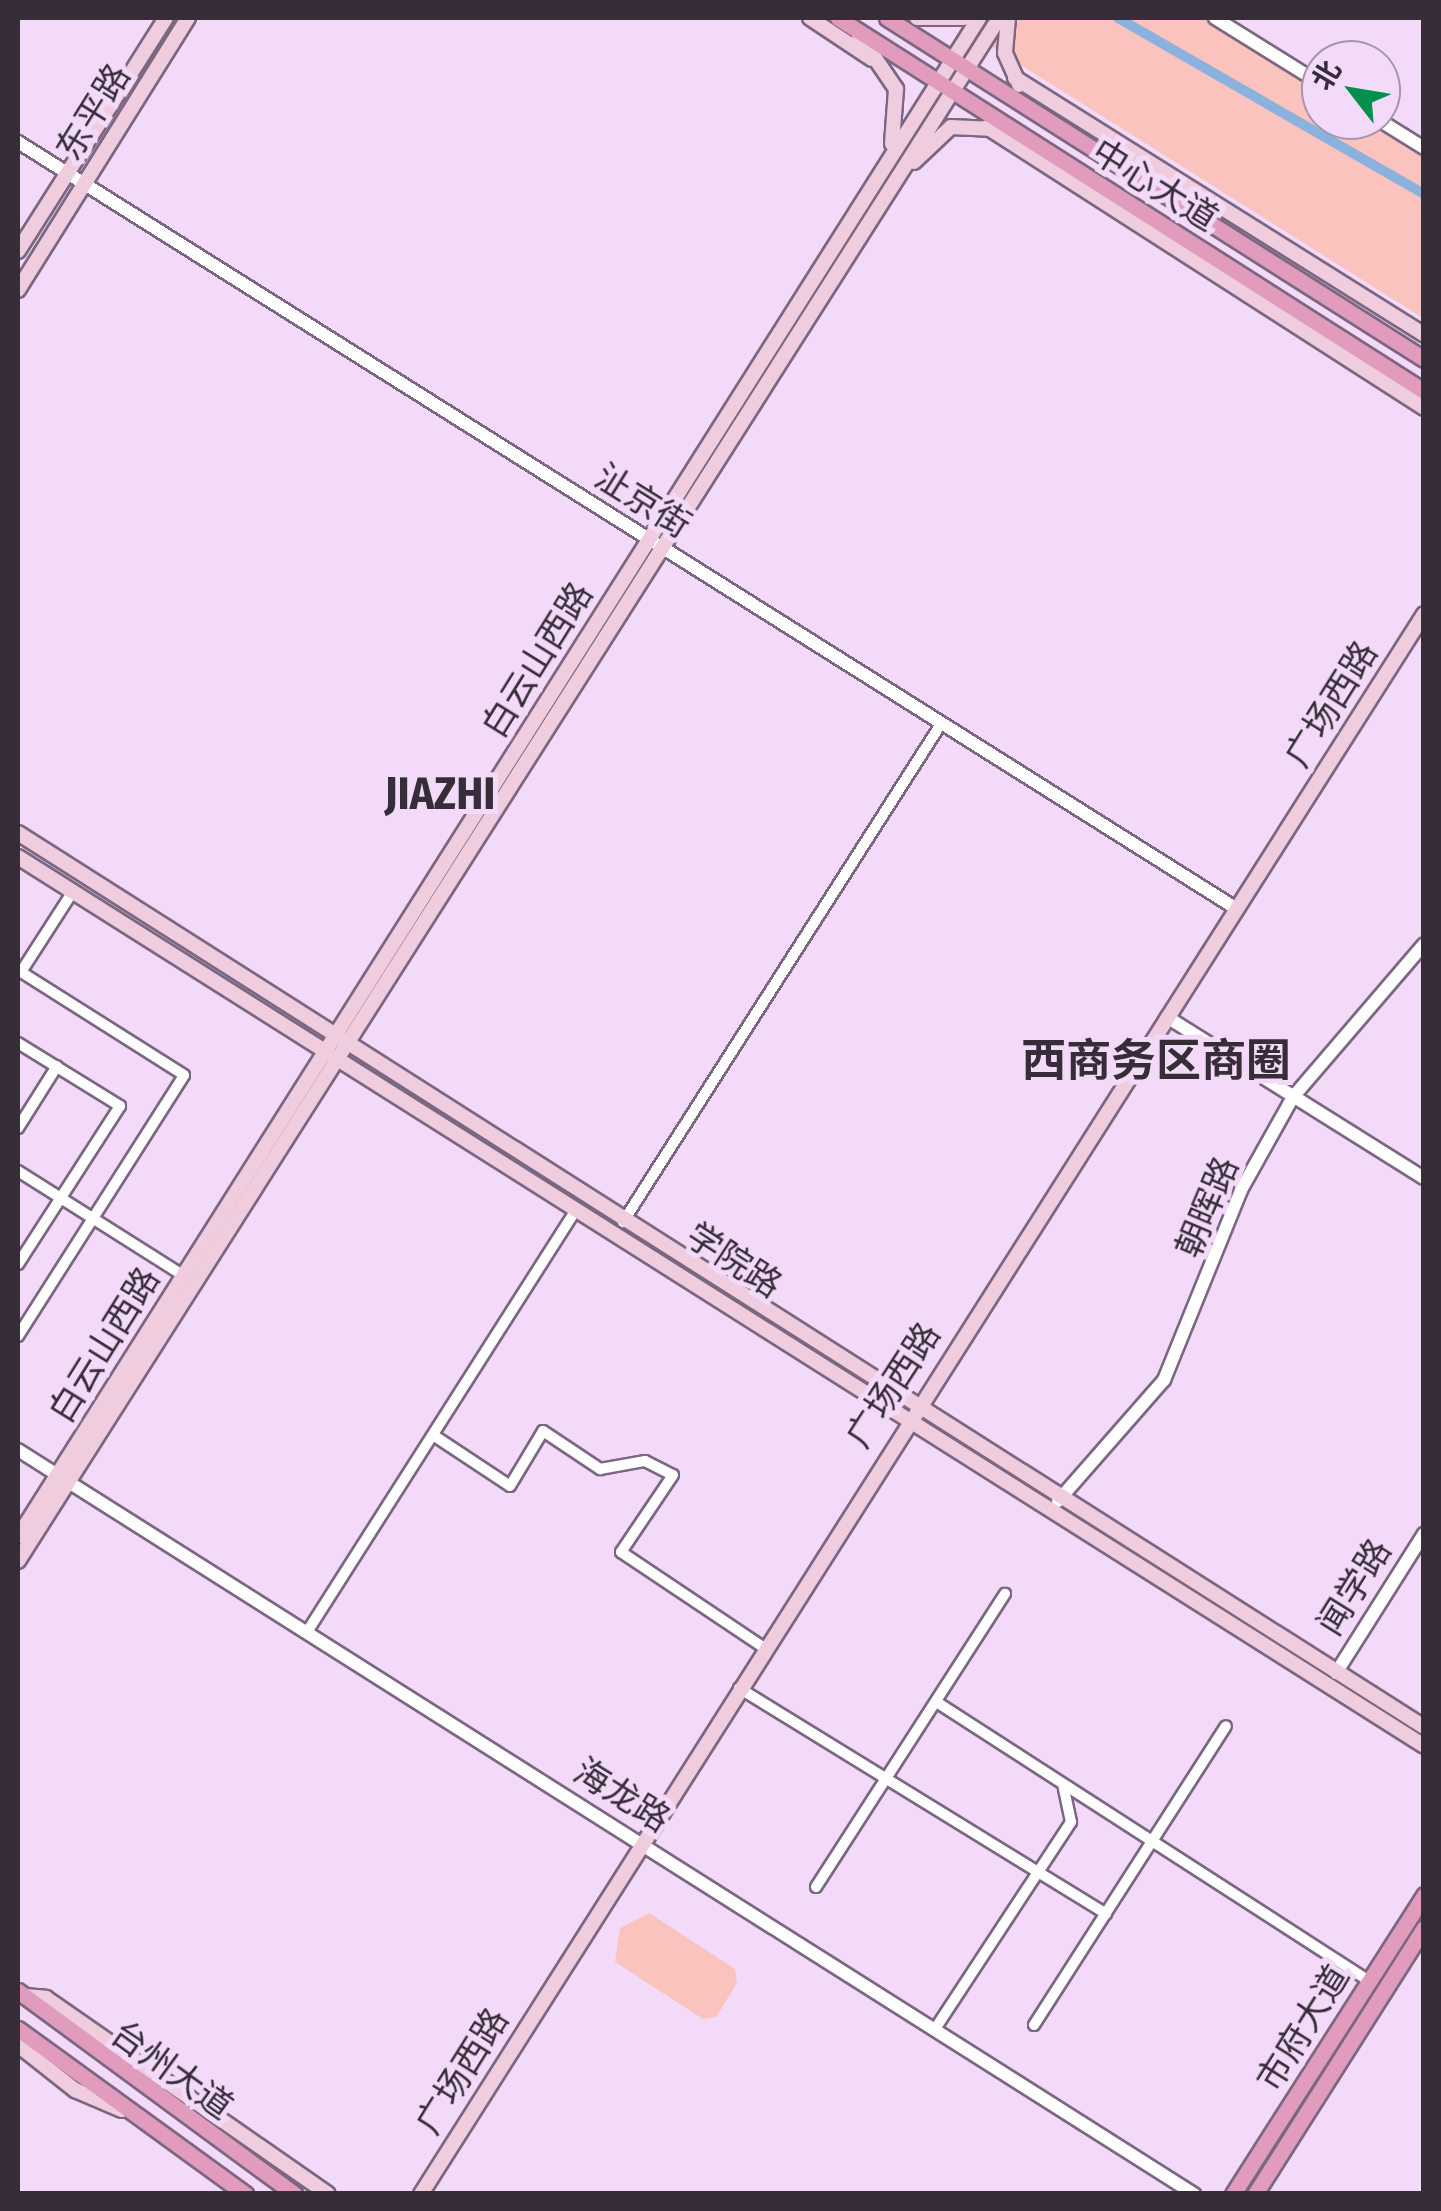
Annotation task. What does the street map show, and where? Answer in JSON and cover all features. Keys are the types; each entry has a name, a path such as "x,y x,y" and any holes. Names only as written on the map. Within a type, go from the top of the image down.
{"main road":[{"name":"东平路","path":"18,251 166,18"},
{"name":"东平路","path":"18,290 188,18"},
{"path":"810,18 882,66"},
{"name":"中心大道","path":"838,18 1424,391"},
{"name":"中心大道","path":"888,18 1424,359"},
{"path":"916,18 964,18"},
{"name":"白云山西路","path":"340,1042 664,550 952,91 979,18"},
{"name":"白云山西路","path":"18,1537 63,1478 330,1059 648,540 937,82 959,64 999,18"},
{"name":"中心大道","path":"1008,18 1015,78 1035,112"},
{"name":"中心大道","path":"855,29 896,89 898,126 883,168"},
{"path":"1015,78 1424,336"},
{"name":"白云山西路","path":"893,184 951,127 987,127 1025,138"},
{"path":"987,127 1424,408"},
{"name":"广场西路","path":"421,2194 908,1416 1423,618"},
{"name":"学院路","path":"18,833 622,1223 908,1416 1058,1501 1424,1728"},
{"name":"学院路","path":"18,858 574,1213 908,1416 1424,1746"},
{"name":"白云山西路","path":"18,1561 184,1276 330,1059"},
{"name":"市府大道","path":"1233,2194 1424,1895"},
{"name":"市府大道","path":"1255,2194 1424,1928"},
{"path":"21,1994 46,1998 328,2194"},
{"name":"台州大道","path":"21,1994 290,2191"},
{"name":"台州大道","path":"18,2029 245,2194"},
{"path":"18,2045 76,2090 131,2114"},
{"path":"261,2147 290,2191"}],"street":[{"path":"1215,18 1301,72"},
{"path":"1401,134 1424,148"},
{"name":"沚京街","path":"18,142 1237,910"},
{"path":"622,1223 941,724"},
{"path":"18,1336 184,1075 20,975 72,893"},
{"name":"朝晖路","path":"1058,1501 1164,1380 1241,1190 1293,1097 1424,944"},
{"path":"1167,1018 1424,1178"},
{"path":"18,1043 120,1106 18,1264"},
{"path":"18,1128 56,1066"},
{"path":"18,1171 184,1276"},
{"path":"307,1632 574,1213"},
{"path":"433,1435 510,1486 543,1432 600,1469 646,1461 673,1475 622,1552 763,1648"},
{"name":"海龙路","path":"18,1450 1194,2194"},
{"name":"闻学路","path":"1336,1673 1424,1534"},
{"path":"816,1887 1005,1594"},
{"path":"738,1688 1106,1914"},
{"path":"938,1702 1369,1981"},
{"path":"1034,2025 1226,1726"},
{"path":"935,2029 1071,1822 1063,1786"}],"shaded area":[{"path":"946,18 1215,18 1301,72 1301,140 1401,140 1401,134 1423,148 1423,318"},
{"path":"649,1913 735,1969 737,1983 716,2017 703,2019 615,1962 620,1928"}],"waterway":[{"path":"1118,18 1424,194"}],"district":[{"name":"JIAZHI","path":"440,795"},
{"name":"西商务区商圈","path":"1156,1062"}]}
